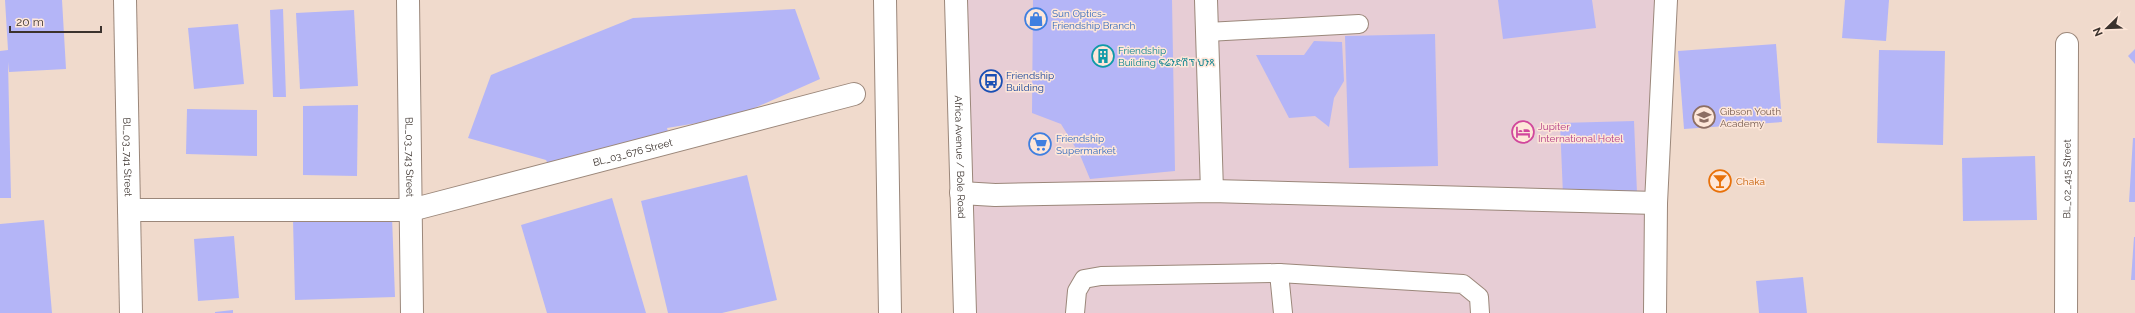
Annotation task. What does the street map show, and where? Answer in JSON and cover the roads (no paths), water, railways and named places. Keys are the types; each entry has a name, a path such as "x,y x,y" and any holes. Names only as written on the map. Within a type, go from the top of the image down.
{"street":[{"name":"BL_03_741 Street","path":"125,0 131,313"},
{"name":"BL_03_743 Street","path":"408,0 412,313"},
{"path":"885,0 890,313"},
{"name":"Africa Avenue / Bole Road","path":"956,0 965,313"},
{"path":"1206,0 1212,191"},
{"path":"1655,313 1656,203 1666,0"},
{"name":"BL_02_415 Street","path":"2066,313 2067,44"},
{"name":"BL_03_676 Street","path":"129,210 411,210 854,94"},
{"path":"961,193 995,195 1212,191 1656,203"}],"lane":[{"path":"1207,32 1359,24"},
{"path":"1075,313 1077,291 1084,279 1101,276 1279,273 1463,284 1479,297 1480,313"},
{"path":"1279,273 1283,313"}],"place":[{"name":"Sun Optics- Friendship Branch","path":"1036,19"},
{"name":"Friendship Building ፍሬንድሽፕ ህንጻ","path":"1103,56"},
{"name":"Friendship Building","path":"991,81"},
{"name":"Gibson Youth Academy","path":"1704,117"},
{"name":"Jupiter International Hotel","path":"1523,132"},
{"name":"Friendship Supermarket","path":"1040,144"},
{"name":"Chaka","path":"1720,181"}]}
